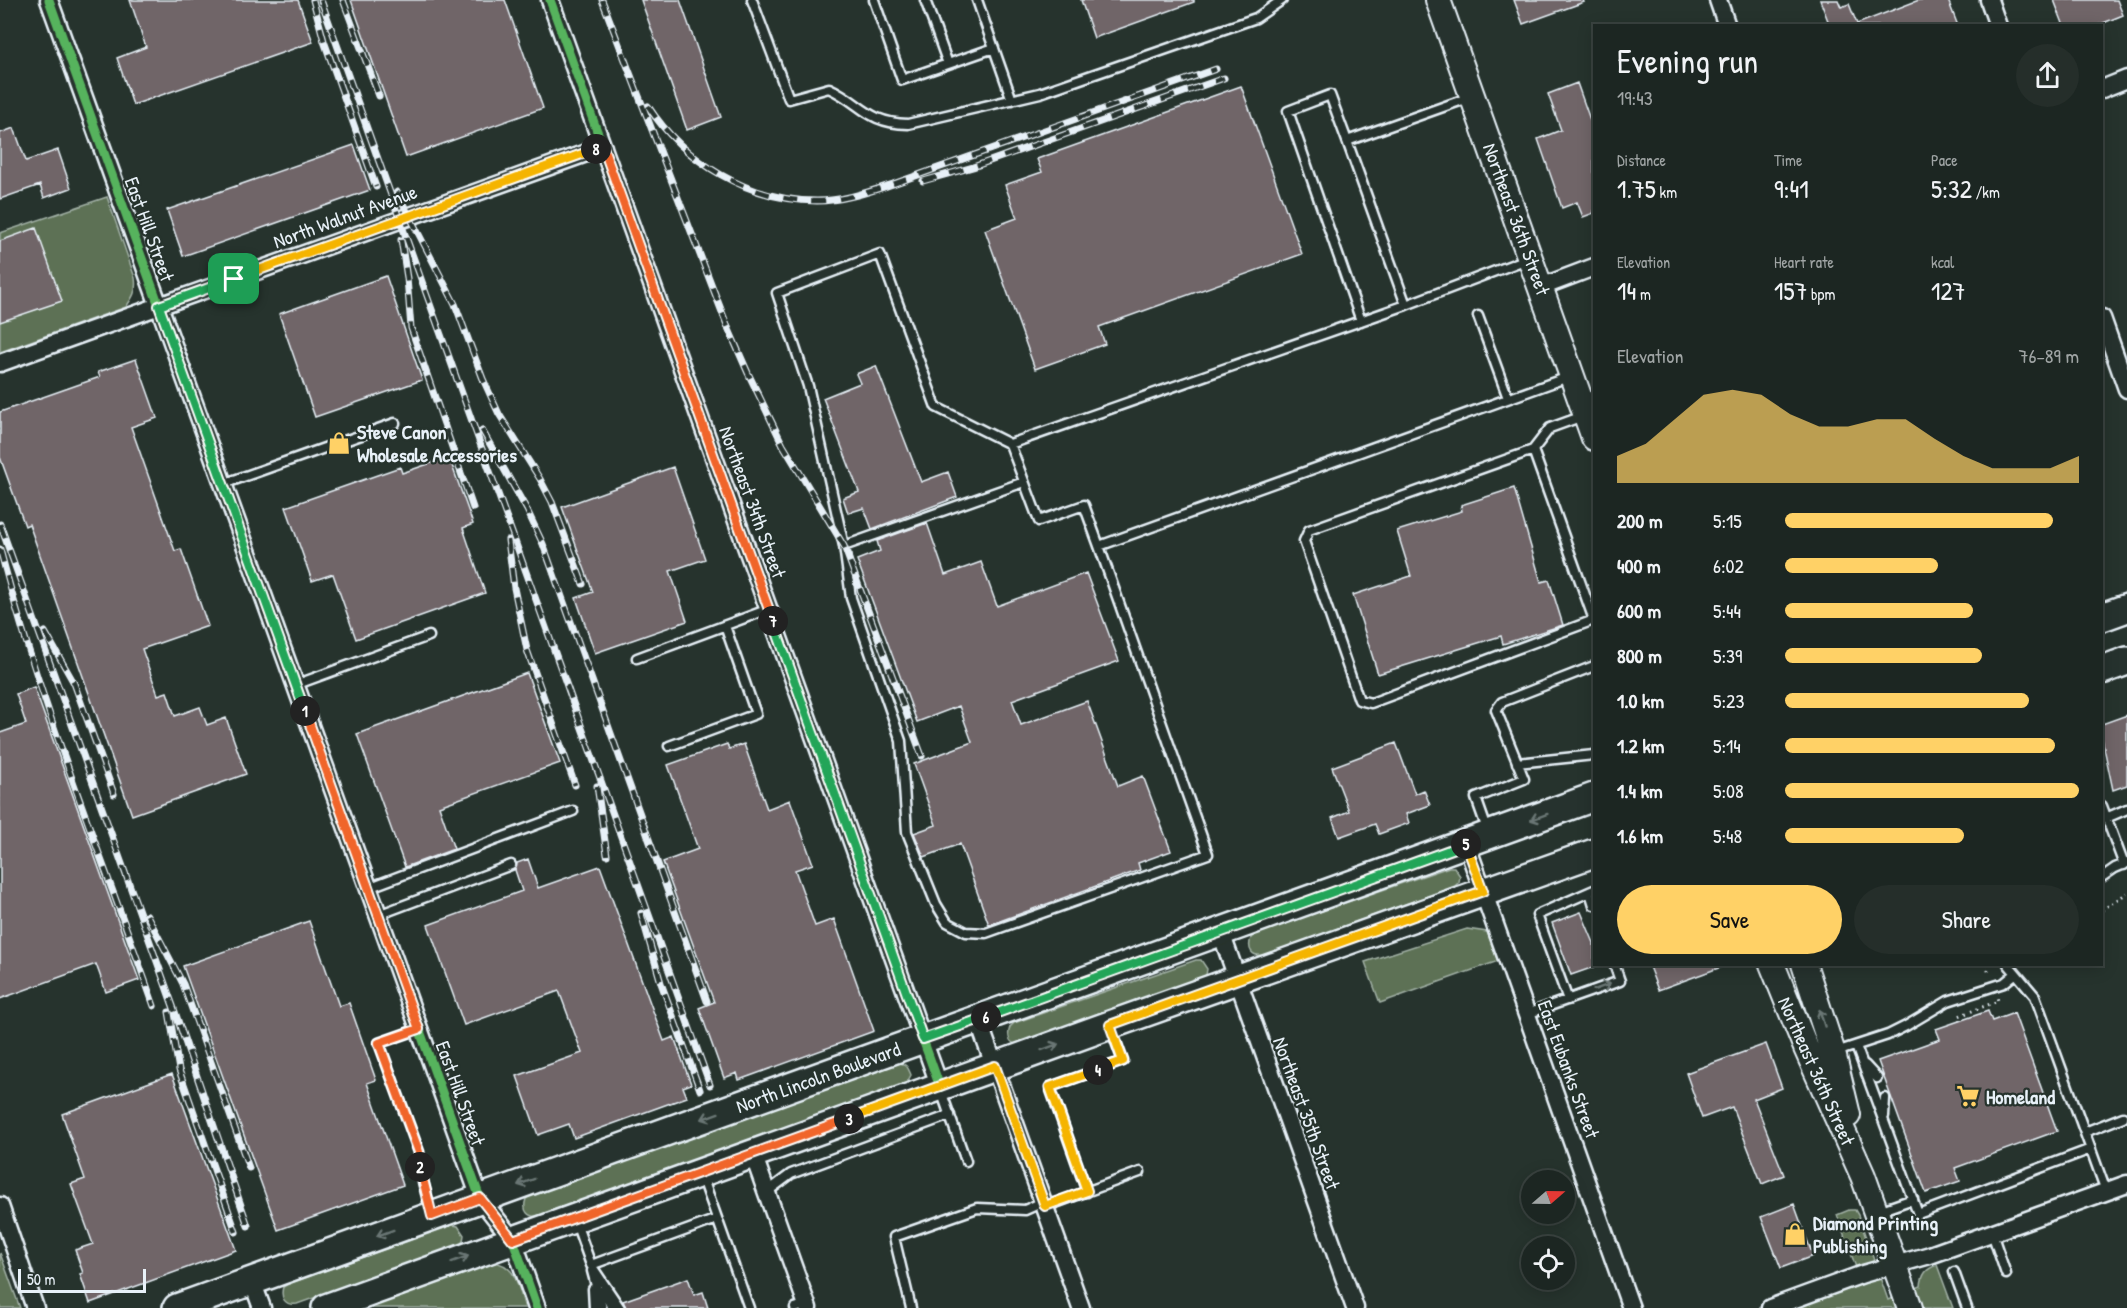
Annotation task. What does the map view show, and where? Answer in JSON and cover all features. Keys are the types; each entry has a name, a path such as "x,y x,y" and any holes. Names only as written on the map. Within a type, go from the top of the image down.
{"main road":[{"name":"Northeast 36th Street","path":"1438,0 1572,375 1586,408 1593,434"},
{"path":"2103,617 2127,608"},
{"path":"2103,670 2127,661"},
{"name":"North Lincoln Boulevard","path":"177,1308 1593,797"},
{"path":"326,1308 995,1066 1593,853"},
{"name":"Northeast 36th Street","path":"1773,966 1806,1048 1863,1176 1910,1308"},
{"name":"Northeast 36th Street","path":"1805,966 1833,1053 1863,1176"}],"street":[{"name":"East Hill Street","path":"49,0 480,1198 513,1240 537,1308"},
{"name":"Northeast 34th Street","path":"550,0 940,1087"},
{"path":"1718,0 1726,24"},
{"path":"1989,0 1997,24"},
{"path":"2103,88 2127,79"},
{"name":"North Walnut Avenue","path":"0,363 603,147"},
{"path":"1541,286 1593,267"},
{"path":"2103,321 2127,389"},
{"name":"East Eubanks Street","path":"1478,839 1483,891 1631,1308"},
{"name":"Northeast 35th Street","path":"1221,933 1355,1308"},
{"path":"978,1020 1081,1308"},
{"path":"753,1154 804,1307"},
{"path":"1770,1308 1863,1274 1992,1233 2127,1184"},
{"path":"0,1206 35,1308"},
{"path":"252,1281 262,1308"}],"lane":[{"path":"752,0 789,99 829,88 880,121 908,124 1040,93 1256,18 1282,0"},
{"path":"874,0 902,80 994,48"},
{"path":"925,0 948,64"},
{"path":"977,0 1012,100"},
{"path":"1361,321 1288,111 1330,95 1406,305"},
{"path":"1347,141 1473,97"},
{"path":"880,254 936,407 1010,444 1040,521 1084,505 1208,854 986,933 966,932 947,922 936,904 907,832 901,741 851,598 844,546 808,386 777,293 880,254"},
{"path":"1010,444 1406,305 1530,258"},
{"path":"1478,316 1509,398"},
{"path":"1099,546 1572,375"},
{"path":"1586,408 1550,428 1533,450 1309,530 1304,541 1359,700 1371,703 1593,620"},
{"path":"223,484 395,423"},
{"path":"1533,450 1593,617"},
{"path":"844,546 1024,482"},
{"path":"637,658 769,609"},
{"path":"669,746 756,714 725,626"},
{"path":"295,684 429,636"},
{"path":"1478,839 1476,798 1524,779 1496,710 1502,702 1593,666"},
{"path":"1517,763 1593,755"},
{"path":"2103,809 2125,864 2103,876"},
{"path":"2106,818 2127,809"},
{"path":"368,888 573,811"},
{"path":"378,915 511,866"},
{"path":"1568,999 1537,915 1592,891"},
{"path":"1527,1014 1620,981 1615,966"},
{"path":"2009,966 2035,996 2106,1191"},
{"path":"1833,1053 1906,1026 1948,1001 2004,983 2015,974"},
{"path":"1087,1191 1050,1087 1123,1061 1110,1025"},
{"path":"419,1029 379,1043 419,1152 421,1174 432,1216"},
{"path":"1856,1046 1918,1214 2091,1149"},
{"path":"1862,1061 1877,1078"},
{"path":"940,1087 966,1161"},
{"path":"1884,1123 1885,1098"},
{"path":"767,1192 791,1174 950,1115"},
{"path":"2085,1132 2123,1117"},
{"path":"701,1172 749,1308"},
{"path":"911,1308 894,1237 977,1208 1024,1210 1140,1172"},
{"path":"1876,1212 1913,1199"},
{"path":"574,1218 591,1265 602,1308"},
{"path":"591,1265 717,1219"},
{"path":"1992,1233 2007,1274"},
{"path":"591,1265 594,1308"},
{"path":"591,1265 612,1308"},
{"path":"591,1265 620,1308"},
{"path":"1954,1272 1967,1308"}],"path":[{"path":"2103,909 2127,893"}],"green space":[{"path":"107,197 135,278 135,290 126,307 0,352 0,233"},
{"path":"1454,867 1460,876 1455,886 1264,955 1256,955 1250,949 1251,938 1255,934"},
{"path":"1467,929 1487,932 1498,961 1380,1003 1365,962"},
{"path":"1201,960 1207,969 1206,975 1201,979 1017,1045 1009,1038 1010,1027 1014,1023"},
{"path":"899,1063 906,1065 911,1075 906,1084 540,1216 527,1213 525,1203 530,1196"},
{"path":"1855,1210 1858,1215 1888,1300 1921,1286 1925,1272 1937,1265 1953,1308 1794,1308 1862,1284 1837,1215"},
{"path":"453,1225 458,1226 464,1235 459,1246 297,1304 289,1304 283,1298 283,1287 288,1284"},
{"path":"0,1253 20,1308 0,1308"},
{"path":"492,1262 507,1267 512,1272 525,1308 364,1308"}],"building":[{"path":"130,0 298,0 313,42 133,105 117,58 146,47"},
{"path":"351,0 505,0 543,108 406,157"},
{"path":"641,0 680,0 721,117 687,130"},
{"path":"1081,0 1194,0 1194,2 1094,38"},
{"path":"1514,0 1583,0 1584,2 1523,24"},
{"path":"1820,0 1838,0 1841,7 1849,4 1857,24 1829,24"},
{"path":"1919,0 1948,0 1957,24 1857,24"},
{"path":"2054,0 2117,0 2123,15 2101,24 2063,24"},
{"path":"1577,83 1593,128 1593,213 1583,217 1577,202 1562,208 1538,139 1561,130 1548,94"},
{"path":"1241,86 1302,254 1099,327 1105,344 1035,369 985,230 1017,218 1005,185 1042,172 1037,159"},
{"path":"14,128 26,161 58,150 71,188 44,198 40,185 0,199 0,133"},
{"path":"354,145 370,190 183,256 167,210"},
{"path":"36,228 62,301 0,322 0,241"},
{"path":"386,276 422,380 315,417 279,314"},
{"path":"136,359 157,418 131,427 175,551 181,549 208,626 142,649 158,695 167,692 175,716 200,707 207,725 226,718 246,774 132,815 29,524 25,526 0,457 0,412 100,377 98,372"},
{"path":"876,366 921,482 948,472 957,497 872,529 864,508 848,513 843,498 859,492 823,398 860,383 856,374"},
{"path":"449,457 473,524 463,528 485,593 356,639 333,574 312,581 286,507 400,467 402,473"},
{"path":"673,467 705,559 670,571 687,621 595,653 576,598 593,592 562,507"},
{"path":"1514,488 1541,582 1549,580 1563,625 1503,644 1501,636 1378,674 1353,595 1411,576 1397,531 1462,511 1461,505"},
{"path":"927,523 945,575 981,562 997,606 1086,573 1119,661 1012,700 1021,725 1087,701 1118,786 1143,776 1171,851 1138,863 1140,870 989,925 960,844 924,857 914,833 936,825 914,764 972,742 959,706 917,722 857,560 880,551 877,541"},
{"path":"527,673 560,763 439,806 454,849 405,867 357,734"},
{"path":"34,687 139,980 106,992 96,964 0,999 0,733 26,724 16,694"},
{"path":"2127,715 2127,785 2113,790 2103,743 2103,724"},
{"path":"1396,743 1415,794 1424,790 1430,805 1406,814 1409,823 1379,834 1375,824 1339,837 1332,818 1349,811 1332,767"},
{"path":"727,744 729,749 744,744 767,809 790,800 813,864 795,870 815,926 834,919 874,1031 739,1080 737,1073 724,1078 699,1008 714,1002 663,862 698,849 668,765"},
{"path":"528,859 538,888 600,866 664,1041 674,1037 691,1084 683,1087 687,1097 574,1138 569,1124 538,1135 517,1076 582,1053 559,991 464,1025 428,925 522,891 515,870 517,863"},
{"path":"1581,912 1593,941 1594,967 1571,975 1552,923"},
{"path":"309,921 339,1006 349,1003 376,1080 367,1083 403,1185 278,1230 183,966"},
{"path":"1649,966 1724,966 1658,990"},
{"name":"Homeland","path":"1988,1011 1992,1021 2014,1013 2057,1131 1955,1168 1960,1181 1926,1193 1878,1061 1940,1039 1936,1029"},
{"path":"1766,1044 1782,1088 1754,1099 1784,1175 1762,1184 1732,1107 1702,1118 1686,1073"},
{"path":"172,1074 236,1250 90,1303 75,1250 93,1244 71,1184 85,1179 62,1114"},
{"path":"1794,1204 1813,1256 1781,1268 1761,1217"},
{"path":"688,1278 694,1295 703,1292 708,1308 626,1308 623,1301"}],"railway":[{"path":"313,0 324,41 376,187"},
{"path":"321,0 710,1085"},
{"path":"343,0 379,96"},
{"path":"602,0 727,325 783,445 844,546 922,756"},
{"path":"648,106 680,144 699,161 720,174 743,186 767,194 792,199 827,201 855,196 893,184 1216,69"},
{"path":"923,181 973,167 1224,78"},
{"path":"397,192 455,304 483,379 499,414 552,502 583,584"},
{"path":"401,240 411,328 473,508"},
{"path":"482,430 527,510 543,544 707,1001"},
{"path":"0,524 173,1006 248,1226"},
{"path":"508,540 514,588 527,650 575,785"},
{"path":"0,549 52,722 154,1006"},
{"path":"45,632 74,683 114,794"},
{"path":"597,786 607,855"},
{"path":"641,913 661,983 700,1090"},
{"path":"147,915 183,984 249,1168"},
{"path":"169,1012 179,1070 236,1232"}],"cycle path":[{"path":"49,0 480,1198 513,1240 537,1308"},
{"path":"550,0 940,1087"}],"place":[{"name":"Steve Canon Wholesale Accessories","path":"339,443"},
{"name":"Homeland","path":"1968,1096"},
{"name":"Diamond Printing Publishing","path":"1795,1234"}],"route":[{"path":"603,147 923,1039 1466,843 1483,891 1110,1025 1123,1061 1050,1087 1087,1191 1045,1206 995,1066 513,1240 480,1198 432,1216 421,1174 419,1152 379,1043 419,1029 159,306 234,279 603,147"}]}
